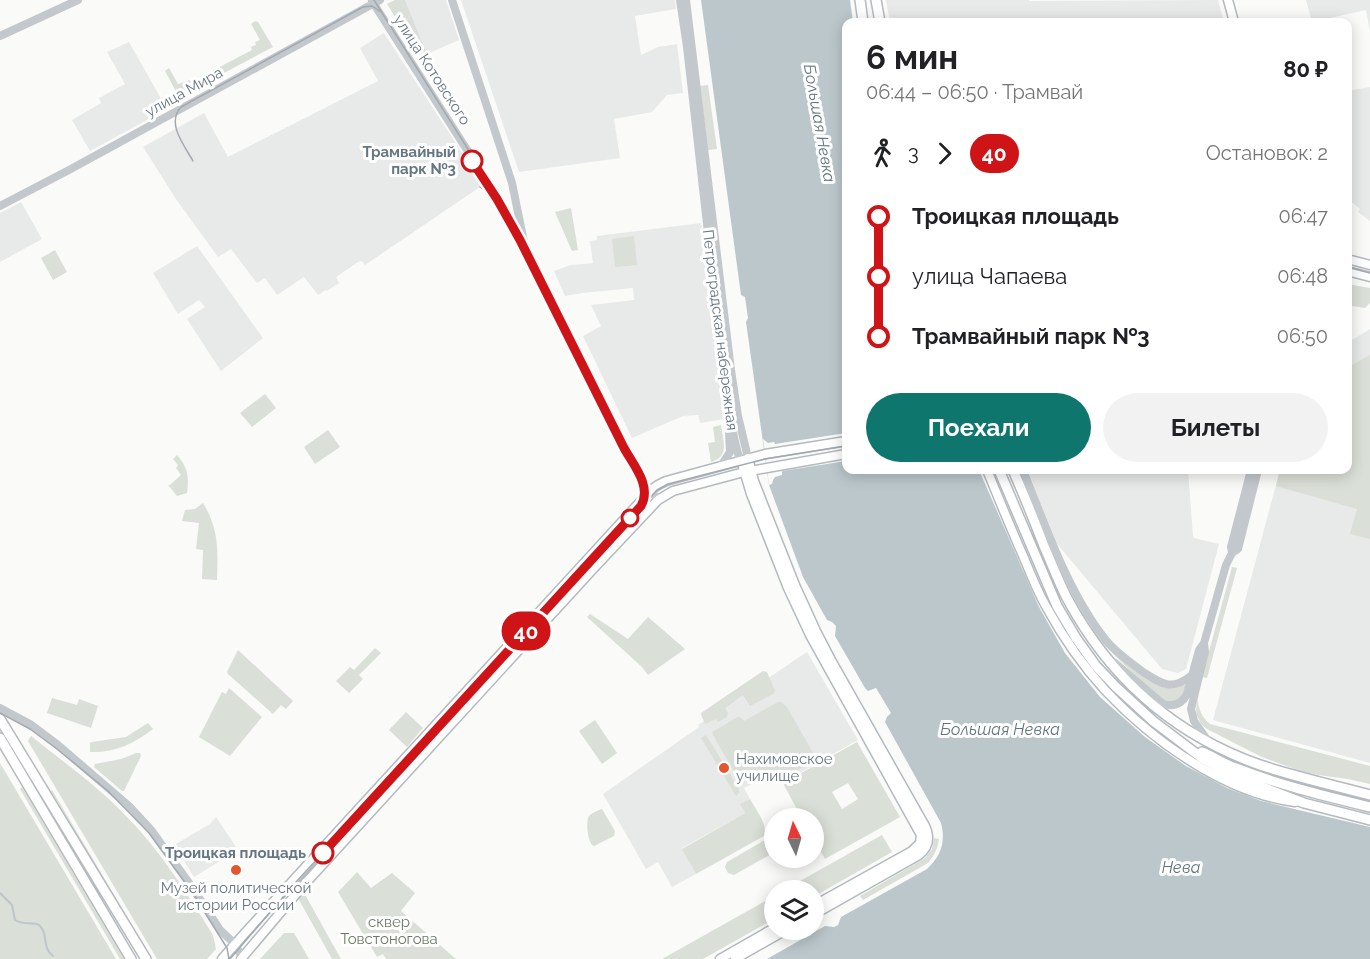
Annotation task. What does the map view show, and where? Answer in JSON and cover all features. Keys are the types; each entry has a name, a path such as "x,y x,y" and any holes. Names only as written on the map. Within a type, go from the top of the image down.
{"main road":[{"path":"860,0 862,18"},
{"path":"876,0 879,18"},
{"path":"1228,0 1233,18"},
{"path":"1352,260 1370,265"},
{"path":"1352,272 1370,277"},
{"path":"222,959 651,490 666,481 744,459 842,442"},
{"path":"241,958 325,862 658,500 673,491 748,471 842,455"},
{"name":"Петроградская набережная","path":"744,459 755,503 788,588 810,635 924,833"},
{"path":"989,474 1046,607 1077,656 1104,689 1147,729 1198,765 1229,782 1263,795 1283,801 1304,803"},
{"path":"1001,474 1057,606 1096,666 1116,687 1181,743 1231,775 1304,803 1370,820"},
{"path":"1015,474 1067,599 1087,631 1124,680 1180,726 1209,742 1259,764 1306,779 1370,795"},
{"path":"0,719 146,959"},
{"path":"0,738 131,959"},
{"path":"1181,743 1234,768 1315,794 1370,807"},
{"path":"1354,791 1370,789"},
{"path":"824,900 912,850 920,843 924,833"},
{"path":"824,909 920,855 927,845 924,833"},
{"path":"720,959 764,934"},
{"path":"735,959 768,940"}],"street":[{"path":"0,36 78,0"},
{"path":"452,0 512,183 525,247 626,447 658,500"},
{"name":"Петроградская набережная","path":"680,0 727,402 731,428 744,459"},
{"name":"Петроградская набережная","path":"686,0 744,459"},
{"name":"улица Котовского","path":"375,1 525,247"},
{"name":"улица Мира","path":"0,206 375,1"},
{"path":"721,466 730,452 728,433 731,428"},
{"path":"1025,474 1052,544 1077,596 1113,648 1158,682 1173,685 1183,682 1192,675"},
{"path":"1232,553 1231,547 1250,474"},
{"path":"1102,652 1159,701 1169,706 1184,699 1199,650 1204,643 1226,565 1232,553 1238,549 1257,474"},
{"path":"1204,643 1205,652 1191,709 1194,721 1209,742"},
{"path":"0,708 30,724 58,744 129,806 152,831 220,930 235,944 241,958"}],"shaded area":[{"path":"405,0 446,0 459,40 427,54"},
{"path":"461,0 675,0 676,9 635,16 641,55 658,47 677,44 683,93 667,95 652,112 614,119 620,158 519,172"},
{"path":"886,0 1218,0 1223,18 889,18"},
{"path":"1306,0 1370,0 1370,31 1366,10 1330,18 1311,18"},
{"path":"384,33 483,185 365,265 362,261 358,262 336,277 339,283 327,291 318,295 304,277 277,295 265,278 257,283 231,249 218,257 176,199 143,147 204,113 228,157 378,81 360,48"},
{"path":"129,42 167,109 90,151 72,120 101,103 99,98 125,84 107,52"},
{"path":"1370,87 1370,221 1358,212 1360,209 1352,202 1352,90"},
{"path":"21,202 42,239 0,262 0,213"},
{"path":"701,223 724,419 700,423 698,415 683,416 632,438 583,336 601,326 591,305 634,300 633,288 565,296 554,271 571,265 593,263 590,241 597,240 597,236"},
{"path":"197,246 263,338 221,371 187,319 205,307 199,300 178,314 153,273"},
{"path":"1370,329 1370,763 1213,720 1279,474 1352,474 1352,340"},
{"path":"1029,474 1188,474 1193,536 1219,544 1186,669 1178,673 1162,669 1053,539"},
{"name":"Нахимовское училище","path":"807,652 858,740 780,784 776,778 769,775 744,788 750,799 741,804 745,813 682,848 696,874 672,887 658,862 646,869 603,794 699,727 698,725"},
{"path":"216,817 238,850 194,877 174,845 210,824"}],"green space":[{"path":"395,0 405,0 427,54 421,58 387,4"},
{"path":"258,22 273,47 179,97 165,71 169,68 178,84 190,80 191,82 252,50 251,47 256,45 255,42 260,40 251,24"},
{"path":"708,85 717,149 708,150 700,86"},
{"path":"571,208 578,250 572,251 555,212"},
{"path":"634,236 637,265 615,267 612,239"},
{"path":"55,250 67,272 53,280 41,258"},
{"path":"1352,285 1370,288 1370,303 1365,308 1353,306"},
{"path":"1370,355 1370,539 1350,534 1357,509 1276,486 1279,474 1352,474 1352,365"},
{"path":"265,394 276,408 252,427 240,413"},
{"path":"721,425 723,452 711,462 708,443 715,442 713,427"},
{"path":"328,430 340,447 315,464 304,447"},
{"path":"177,455 186,468 188,482 187,493 177,496 168,485 181,475 173,459"},
{"path":"203,503 215,531 217,580 202,579 203,550 196,549 199,523 182,521 185,510 195,509"},
{"path":"1232,567 1237,568 1207,678 1202,677"},
{"path":"590,614 628,639 648,617 685,649 648,675 587,617"},
{"path":"1093,628 1157,684 1167,688 1186,684 1184,695 1174,703 1164,702 1102,643"},
{"path":"375,648 381,653 359,675 363,679 349,693 336,681 350,667 354,670"},
{"path":"238,650 293,701 286,709 281,705 273,714 228,674"},
{"path":"763,671 767,672 775,691 773,694 750,706 743,695 725,708 728,713 727,717 718,722 716,719 705,724 701,713"},
{"path":"229,688 262,717 230,756 199,737 222,692 226,694"},
{"path":"52,698 77,705 79,699 98,706 91,728 47,713"},
{"path":"1197,698 1204,719 1210,724 1370,766 1370,784 1300,771 1262,757 1201,724 1196,714"},
{"path":"782,702 787,707 815,758 788,774 783,775 766,770 739,780 712,732 738,717 744,721"},
{"path":"406,712 423,728 407,747 389,730"},
{"path":"595,720 617,753 602,764 579,731"},
{"path":"148,723 153,729 131,743 107,751 90,752 92,742 126,737"},
{"path":"706,735 739,789 736,796 701,738"},
{"path":"31,736 104,795 151,844 173,873 213,935 216,949 207,959 157,959 28,741"},
{"path":"857,742 900,817 825,859 824,808 796,808 783,783","holes":["848,783 858,799 842,809 832,792"]},
{"path":"140,753 141,756 124,791 94,767 95,764 121,759"},
{"path":"0,763 116,959 0,959"},
{"path":"22,787 124,959 120,959 20,789"},
{"path":"52,790 152,959 150,959"},
{"path":"750,799 763,822 764,836 696,874 682,849 745,813 740,804"},
{"path":"602,809 615,831 614,836 594,846 588,836 588,818 592,813"},
{"path":"882,835 892,852 824,891 824,880 802,880"},
{"path":"934,838 939,839 928,863 863,900 860,896 925,858 932,849"},
{"path":"764,841 764,858 734,875 728,873 725,867 727,862"},
{"name":"сквер Товстоногова","path":"357,872 371,888 392,873 415,893 401,911 456,959 386,959 383,954 377,957 338,892"},
{"path":"303,891 341,959 332,959 298,898"},
{"path":"764,902 764,925 703,959 662,959"},
{"path":"284,933 294,933 309,959 260,959"}],"water":[{"name":"Большая Невка","path":"701,0 850,0 852,18 842,18 842,474 981,474 1039,607 1065,653 1100,697 1145,737 1186,766 1227,788 1261,801 1370,827 1370,959 767,959 800,940 824,940 824,927 838,925 841,917 927,869 939,854 943,836 941,823 885,722 891,713 876,688 868,691 865,688 835,636 836,626 827,620 803,577 769,485 746,322 748,318 745,297 741,295"}],"pier":[{"path":"842,434 842,462 782,471 782,475 775,477 769,485 763,439 775,444"}],"waterway":[{"path":"0,893 12,905 15,920 36,924 42,928 47,948 53,956"}],"tram line":[{"path":"374,0 507,211 627,446 643,472 648,486 648,501"},
{"path":"193,161 176,127 175,120 181,107 363,7 372,6 381,12"},
{"name":"40","path":"323,853 644,501 645,486 642,479 624,448 520,240 472,161"},
{"path":"480,187 495,197"},
{"path":"1352,268 1370,273"},
{"path":"230,959 296,882 657,490 668,484 765,459 842,447"},
{"path":"0,713 30,729 57,749 108,791 149,833 194,895 227,948 229,959"}],"place":[{"name":"Трамвайный парк №3","path":"472,161"},
{"name":"Нахимовское училище","path":"724,768"},
{"name":"Троицкая площадь","path":"323,853"},
{"name":"Музей политической истории России","path":"236,870"}],"water label":[{"name":"Нева","path":"1181,867"}]}
